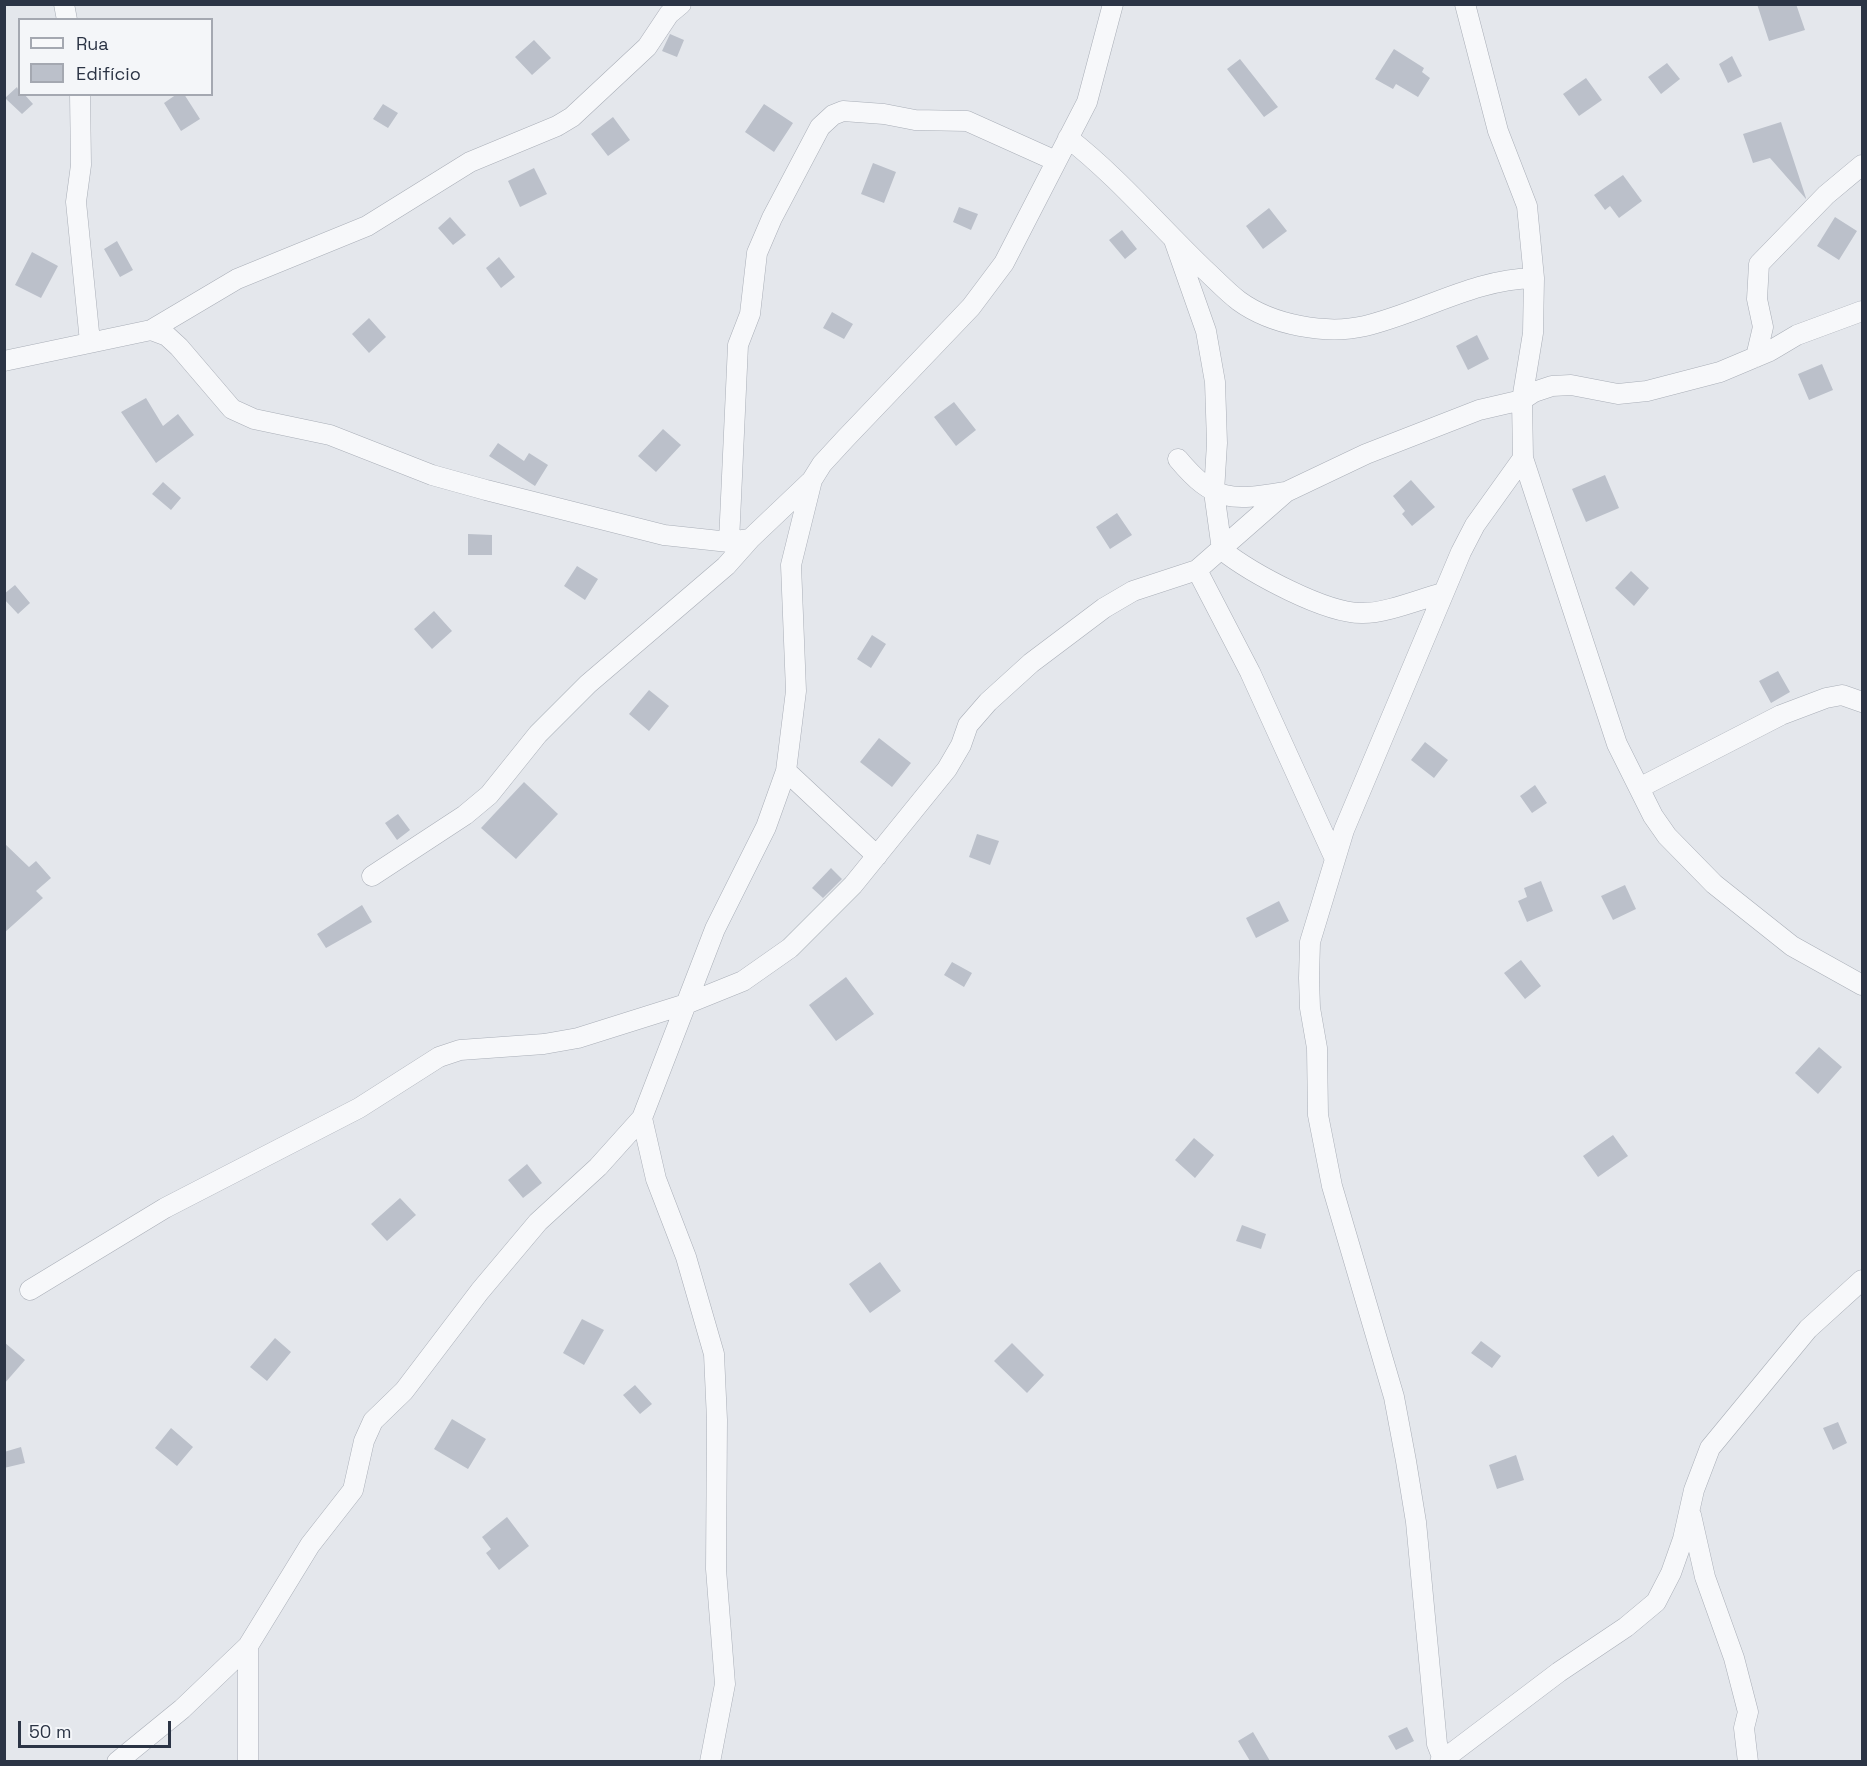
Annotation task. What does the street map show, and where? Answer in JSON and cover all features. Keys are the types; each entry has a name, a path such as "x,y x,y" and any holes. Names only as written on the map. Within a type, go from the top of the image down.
{"street":[{"path":"4,361 151,330 237,279 367,226 470,162 557,126 572,117 647,47 669,14 681,4"},
{"path":"372,876 465,815 489,795 538,734 580,693 726,566 750,538 812,480 822,464 985,291 1019,236 1087,102 1113,4"},
{"path":"1465,4 1498,131 1527,206 1534,278 1533,333 1522,400 1523,458 1617,744 1667,836 1714,884 1792,946 1863,985"},
{"path":"81,96 81,165 76,202 90,342"},
{"path":"729,542 738,345 750,314 756,253 771,218 820,127 833,115 843,111 884,114 915,120 967,121 1056,161"},
{"path":"1068,138 1099,162 1174,240 1239,302 1265,315 1300,325 1336,330 1364,326 1407,314 1483,285 1513,278 1534,278"},
{"path":"1756,357 1763,327 1756,299 1759,264 1826,195 1863,165"},
{"path":"1174,240 1206,331 1215,382 1217,443 1214,492 1222,550 1235,560 1298,594 1347,613 1366,613 1443,593"},
{"path":"30,1290 165,1208 359,1108 439,1057 460,1050 544,1044 578,1038 686,1004 743,981 790,948 877,856 947,769 962,745 968,725 988,702 1030,663 1104,608 1133,591 1197,570 1286,492 1366,454 1479,410 1522,400 1534,392 1552,386 1571,385 1618,394 1647,391 1720,372 1756,357 1797,335 1863,311"},
{"path":"151,330 167,336 180,347 232,409 254,419 330,435 432,475 664,535 729,542 750,538"},
{"path":"1523,458 1475,525 1443,593 1344,830 1310,942 1310,1008 1317,1048 1318,1115 1332,1186 1394,1397 1416,1522 1437,1744 1443,1761 1559,1672 1626,1627 1656,1602 1671,1573 1691,1515 1694,1490 1710,1448 1808,1329 1863,1280"},
{"path":"1178,459 1195,480 1225,496 1251,498 1286,492"},
{"path":"117,1761 182,1709 248,1646 310,1545 353,1490 364,1441 373,1421 404,1391 480,1291 538,1222 598,1167 642,1118 732,890 766,827 786,771 796,691 791,565 812,480"},
{"path":"1197,570 1250,672 1335,859"},
{"path":"1639,788 1781,715 1826,698 1842,695 1863,702"},
{"path":"786,771 877,856"},
{"path":"642,1118 656,1179 686,1257 714,1354 717,1420 716,1569 725,1684 710,1761"},
{"path":"1691,1515 1705,1577 1734,1658 1748,1712 1744,1728 1748,1761"},
{"path":"248,1646 248,1761"}],"building":[{"path":"1757,4 1796,4 1805,30 1769,41"},
{"path":"670,34 684,40 677,57 662,51"},
{"path":"534,40 551,58 532,75 515,57"},
{"path":"1394,49 1424,68 1422,72 1430,78 1418,97 1396,84 1393,89 1375,79"},
{"path":"1732,56 1742,76 1728,83 1719,64"},
{"path":"1240,59 1278,107 1264,117 1227,69"},
{"path":"1667,63 1680,79 1661,94 1648,77"},
{"path":"1586,78 1602,100 1579,116 1563,94"},
{"path":"17,87 18,96 26,96 33,104 22,114 5,98"},
{"path":"174,96 185,96 200,119 181,131 164,103"},
{"path":"383,104 398,113 388,128 373,119"},
{"path":"764,104 793,123 774,152 745,132"},
{"path":"613,117 630,140 608,156 591,134"},
{"path":"1781,122 1806,199 1770,158 1753,163 1743,134"},
{"path":"873,163 896,172 884,203 861,194"},
{"path":"534,168 547,194 520,207 508,181"},
{"path":"1623,175 1642,201 1619,218 1610,206 1605,210 1594,195"},
{"path":"959,207 978,214 971,230 953,222"},
{"path":"1269,208 1287,231 1263,249 1246,226"},
{"path":"450,217 466,235 453,245 438,228"},
{"path":"1835,217 1857,231 1839,260 1817,246"},
{"path":"1122,230 1137,249 1125,259 1109,240"},
{"path":"117,241 133,270 120,277 104,249"},
{"path":"32,252 58,266 41,298 15,285"},
{"path":"499,257 515,277 501,288 486,268"},
{"path":"832,312 853,324 844,339 823,328"},
{"path":"369,318 386,337 369,353 352,334"},
{"path":"1477,335 1489,359 1468,370 1456,346"},
{"path":"1822,364 1833,390 1809,400 1798,374"},
{"path":"146,398 163,426 178,414 194,435 156,463 121,412"},
{"path":"954,402 976,430 956,446 934,417"},
{"path":"663,429 681,445 656,472 638,456"},
{"path":"498,443 524,461 529,453 548,465 535,486 489,456"},
{"path":"1605,475 1619,508 1586,522 1572,489"},
{"path":"1411,480 1435,507 1412,526 1402,514 1405,511 1393,496"},
{"path":"163,482 181,498 171,510 152,494"},
{"path":"1117,513 1132,535 1110,549 1096,527"},
{"path":"468,534 492,535 492,555 468,555"},
{"path":"577,566 598,579 585,600 564,586"},
{"path":"1631,571 1649,588 1634,606 1615,588"},
{"path":"15,585 30,603 18,614 4,599 4,594"},
{"path":"434,611 452,631 432,649 414,629"},
{"path":"872,635 886,644 871,668 857,659"},
{"path":"1778,671 1790,692 1771,703 1759,681"},
{"path":"649,690 669,706 649,731 629,714"},
{"path":"879,738 911,763 892,787 860,762"},
{"path":"1425,742 1448,760 1434,778 1411,760"},
{"path":"524,782 558,814 516,859 481,828"},
{"path":"1535,785 1547,803 1532,813 1520,796"},
{"path":"398,814 410,830 397,840 385,823"},
{"path":"977,834 999,841 990,865 969,857"},
{"path":"4,843 29,867 36,861 51,878 36,891 43,898 4,933"},
{"path":"831,868 842,879 823,898 812,888"},
{"path":"1541,881 1553,911 1527,922 1518,901 1527,897 1524,888"},
{"path":"1625,885 1636,909 1613,920 1601,896"},
{"path":"1279,901 1289,921 1256,938 1246,918"},
{"path":"362,905 372,922 326,948 317,934"},
{"path":"1521,960 1541,986 1525,999 1504,973"},
{"path":"952,962 972,973 964,987 944,975"},
{"path":"846,977 874,1014 836,1041 809,1005"},
{"path":"1819,1047 1842,1067 1818,1094 1795,1073"},
{"path":"1613,1135 1628,1156 1598,1177 1583,1156"},
{"path":"1194,1138 1214,1155 1195,1178 1175,1160"},
{"path":"527,1164 542,1183 523,1198 508,1180"},
{"path":"400,1198 416,1215 387,1241 371,1224"},
{"path":"1242,1225 1266,1234 1261,1249 1236,1241"},
{"path":"880,1262 901,1291 870,1313 849,1284"},
{"path":"582,1319 604,1330 584,1365 563,1353"},
{"path":"275,1338 291,1352 267,1381 250,1367"},
{"path":"1481,1341 1501,1356 1492,1368 1471,1353"},
{"path":"4,1342 25,1360 4,1384"},
{"path":"1012,1343 1044,1375 1027,1393 994,1361"},
{"path":"635,1385 652,1404 640,1414 623,1395"},
{"path":"452,1419 486,1439 468,1469 434,1449"},
{"path":"1838,1422 1847,1443 1833,1450 1823,1428"},
{"path":"171,1428 193,1447 177,1466 155,1448"},
{"path":"21,1447 25,1463 4,1468 4,1452"},
{"path":"1516,1455 1524,1480 1497,1489 1489,1465"},
{"path":"507,1517 529,1546 499,1570 486,1553 491,1549 482,1537"},
{"path":"1407,1727 1414,1741 1396,1750 1388,1736"},
{"path":"1253,1732 1270,1761 1250,1761 1238,1741"}]}
